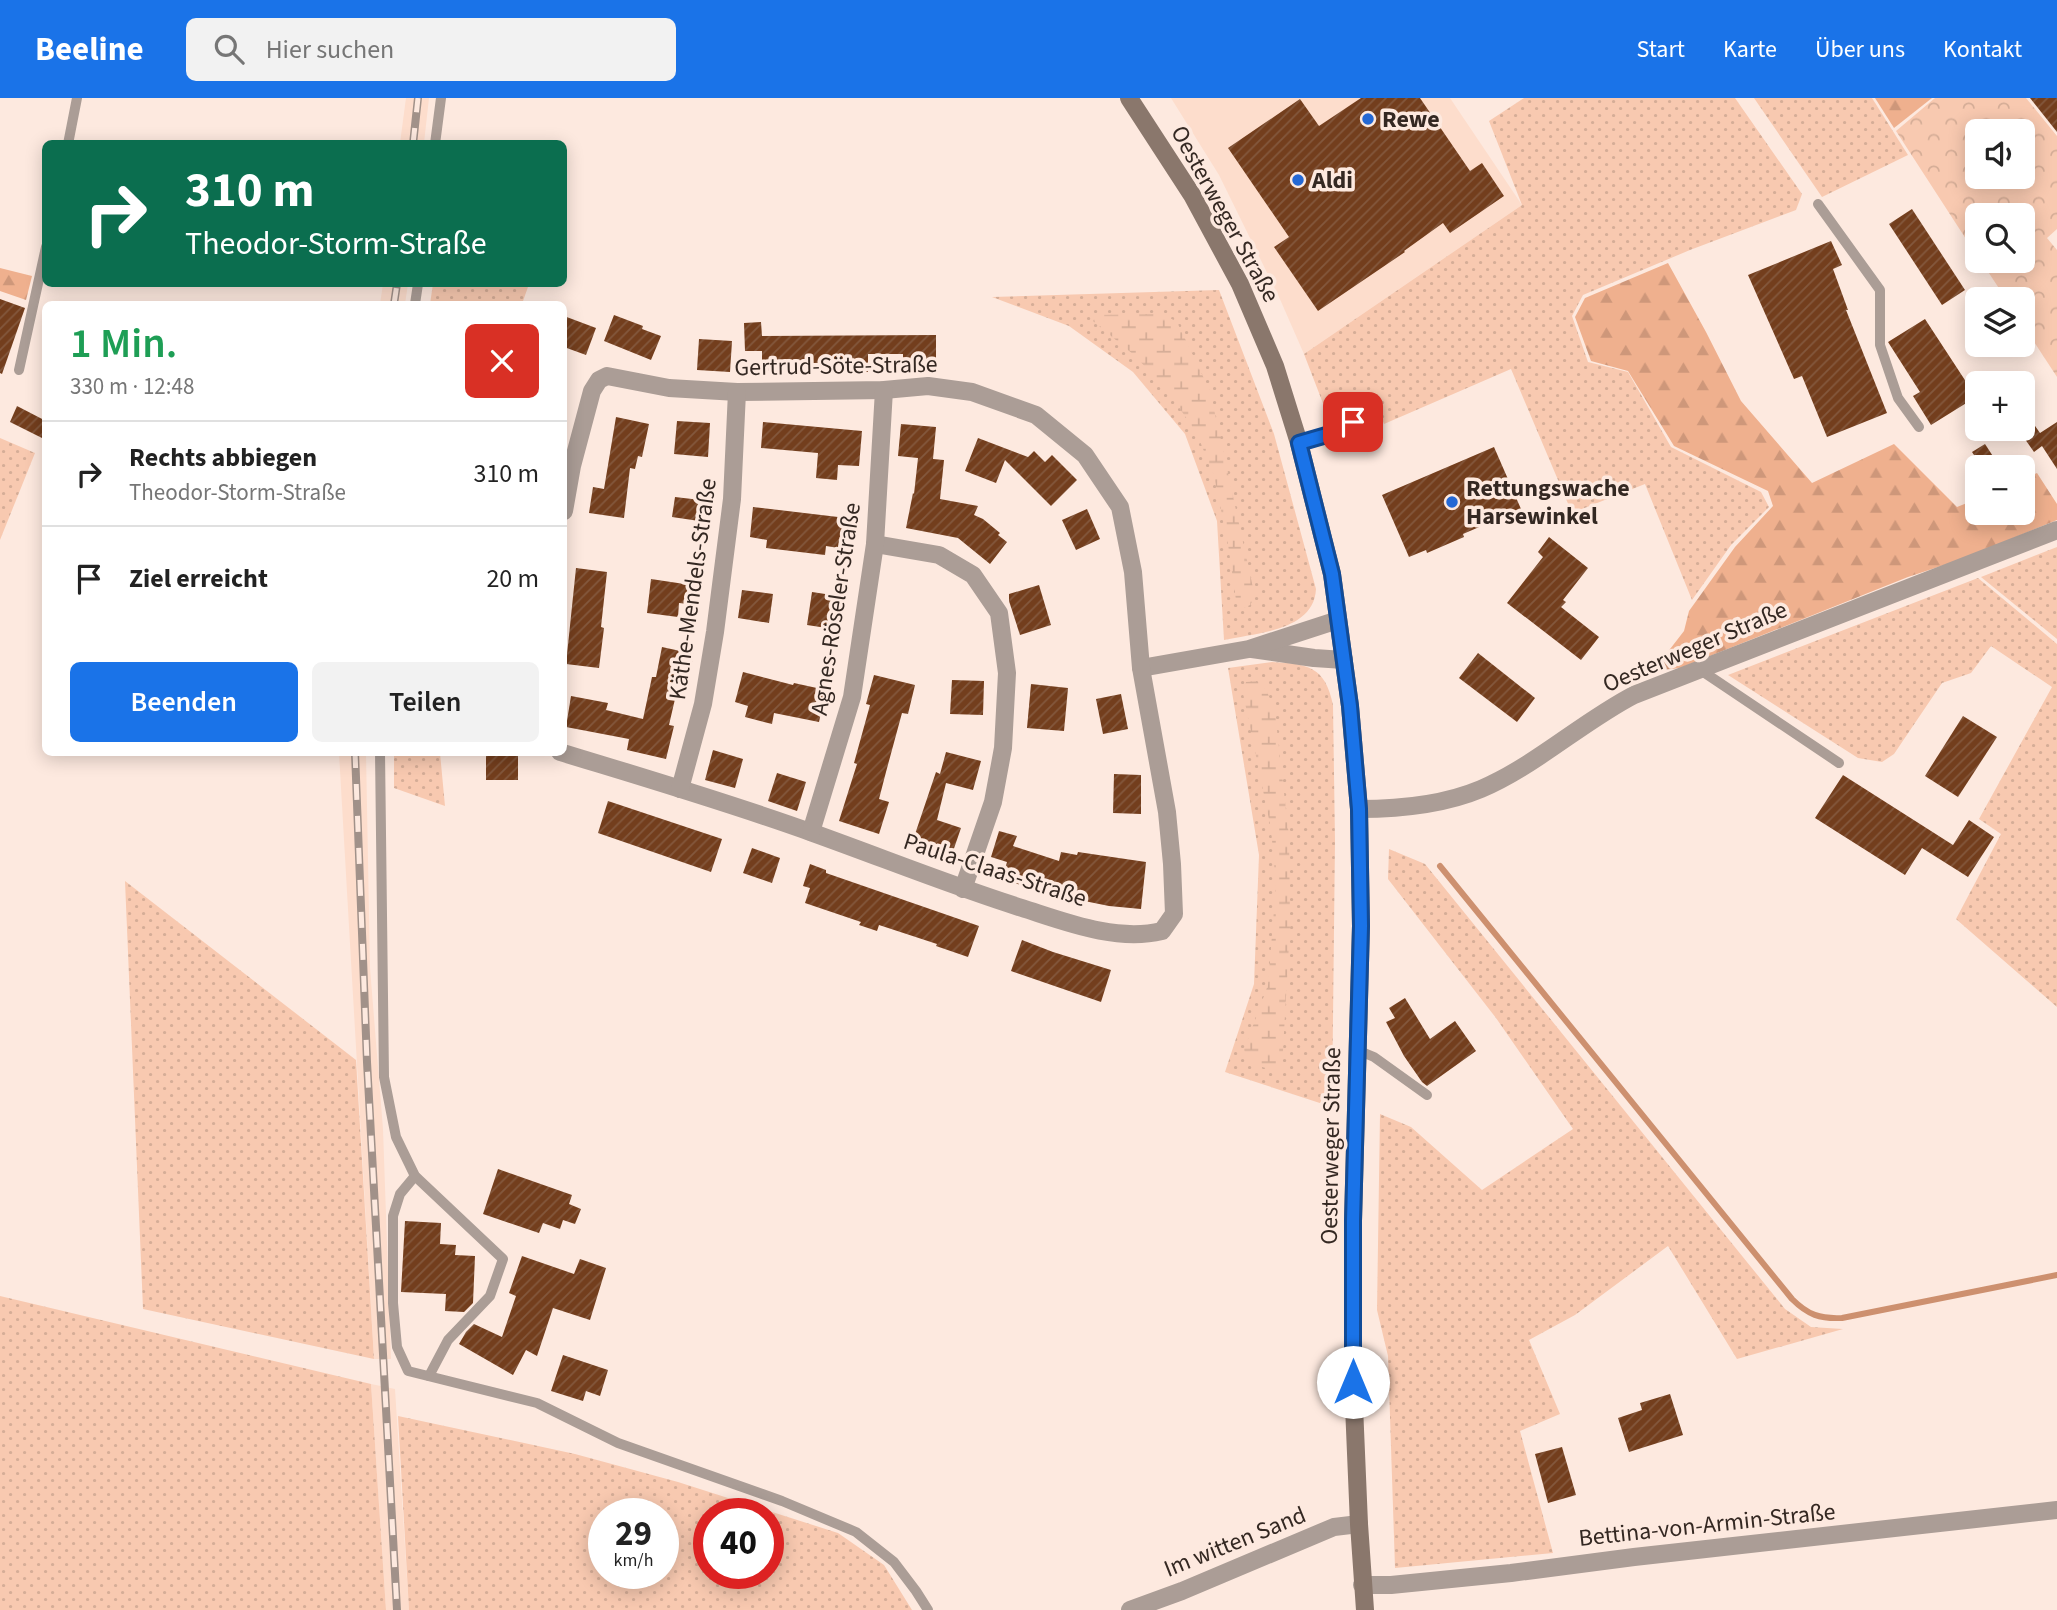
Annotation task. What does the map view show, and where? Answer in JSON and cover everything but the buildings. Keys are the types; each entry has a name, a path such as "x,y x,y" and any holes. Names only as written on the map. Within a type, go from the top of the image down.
{"street":[{"name":"Oesterweger Straße","path":"1129,98 1192,195 1240,284 1275,366 1299,443 1327,550 1338,620 1359,809 1361,926 1353,1221 1353,1329 1359,1524 1365,1610"},
{"name":"Gertrud-Söte-Straße","path":"567,494 592,391 599,380 607,376 668,388 737,392 884,390 928,386 971,392 1036,415 1085,455 1120,507 1133,572 1141,668"},
{"name":"Agnes-Röseler-Straße","path":"811,832 852,697 875,544 884,390"},
{"name":"Käthe-Mendels-Straße","path":"680,789 703,704 715,632 733,499 737,392"},
{"name":"Oesterweger Straße","path":"1359,809 1430,804 1481,789 1634,695 2057,530"},
{"path":"875,544 939,555 973,575 999,613 1007,673 1003,748 993,802 963,889"},
{"path":"1141,668 1249,649 1338,620"},
{"path":"1249,649 1344,660"},
{"name":"Paula-Claas-Straße","path":"567,754 811,832 963,889 1064,922 1112,932 1147,935 1162,932 1174,914 1167,812 1141,668"},
{"name":"Bettina-von-Armin-Straße","path":"1362,1585 1391,1585 1511,1573 2057,1510"},
{"name":"Im witten Sand","path":"1130,1610 1334,1527 1359,1524"}],"lane":[{"path":"69,140 77,98"},
{"path":"436,140 441,98"},
{"path":"1818,204 1880,290 1880,345 1898,398 1919,427"},
{"path":"19,370 42,265"},
{"path":"1299,443 1330,434 1366,417"},
{"path":"1699,669 1839,763"},
{"path":"380,756 384,1077 396,1137 415,1176 503,1259 490,1296 449,1340 429,1376"},
{"path":"1357,1049 1374,1057 1427,1096"},
{"path":"415,1176 400,1194 393,1216 393,1303 397,1347 408,1371 537,1403 618,1443 782,1501 856,1532 894,1562 928,1610"}],"shaded area":[{"path":"406,98 429,98 424,140 400,140"},
{"path":"1171,98 1450,98 1522,205 1304,354 1219,175"},
{"path":"383,287 408,287 405,301 380,301"},
{"path":"339,756 366,756 370,968 383,1129 391,1359 374,1359"},
{"path":"371,1384 395,1389 409,1610 386,1610"}],"green space":[{"path":"1524,98 1735,98 1802,194 1796,210 1690,250 1583,295 1572,316 1588,362 1628,372 1671,447 1761,492 1769,507 1731,545 1692,600 1645,484 1572,513 1511,369 1384,424 1374,400 1329,419 1304,354 1522,205 1489,121"},
{"path":"1754,98 1872,98 1908,155 1822,197"},
{"path":"1875,98 1932,98 1894,128"},
{"path":"1935,98 2026,98 2057,136 2057,229 2047,238 2057,250 2057,377 2035,343 2035,287 1998,287 1989,273 2035,273 2035,203 1965,203 1965,237 1896,131"},
{"path":"1668,263 1741,401 1812,483 1894,444 1957,507 1965,504 1965,525 2035,525 2037,473 2057,504 2057,520 1680,668 1653,671 1684,631 1689,611 1735,547 1773,506 1768,491 1674,446 1628,371 1591,361 1575,317 1585,298"},
{"path":"0,268 32,276 26,300 0,291"},
{"path":"433,287 528,287 523,301 430,301"},
{"path":"1219,290 1274,434 1316,589 1313,603 1305,614 1294,622 1267,632 1224,640 1217,521 1185,434 1133,372 1069,326 992,297"},
{"path":"1163,314 1177,322 1210,391 1255,597 1250,605 1244,608 1236,600 1214,476 1197,434 1168,391 1134,355 1093,321 1095,315"},
{"path":"0,438 35,453 0,540"},
{"path":"2057,547 2057,639 1981,577"},
{"path":"1978,578 2057,644 2057,1007 1956,919 2001,834 1979,819 2052,687 1991,646 1971,673 1942,683 1894,754 1882,762 1858,758 1728,675"},
{"path":"1272,662 1296,664 1313,670 1325,682 1333,705 1335,841 1332,1107 1225,1072 1254,984 1259,855 1228,668"},
{"path":"1255,681 1266,689 1275,712 1289,837 1290,926 1282,1068 1277,1071 1251,1064 1244,1050 1268,985 1276,885 1271,829 1243,693 1246,682"},
{"path":"394,756 440,756 445,806 394,788"},
{"path":"1389,849 1425,864 1785,1309 1811,1327 1843,1329 1737,1359 1668,1246 1575,1315 1529,1340 1560,1414 1520,1431 1553,1553 1395,1568 1388,1356 1377,1310 1380,1114 1411,1127 1482,1190 1573,1129 1496,1018 1388,879"},
{"path":"125,881 356,1060 374,1359 143,1309"},
{"path":"0,1296 371,1384 386,1610 0,1610"},
{"path":"398,1416 575,1454 728,1498 693,1498 693,1589 784,1589 784,1516 838,1533 884,1565 912,1610 409,1610"}],"waterway":[{"path":"1440,866 1792,1299 1803,1309 1821,1317 1842,1318 2057,1275"}],"railway":[{"path":"413,140 418,98"},
{"path":"394,301 397,287"},
{"path":"355,756 367,1062 397,1610"}],"place":[{"name":"Rewe","path":"1368,119"},
{"name":"Aldi","path":"1298,180"},
{"name":"Rettungswache Harsewinkel","path":"1452,502"}],"route":[{"path":"1353,422 1330,434 1299,443 1332,574 1350,706 1359,809 1361,926 1353,1221 1353,1382"}]}
